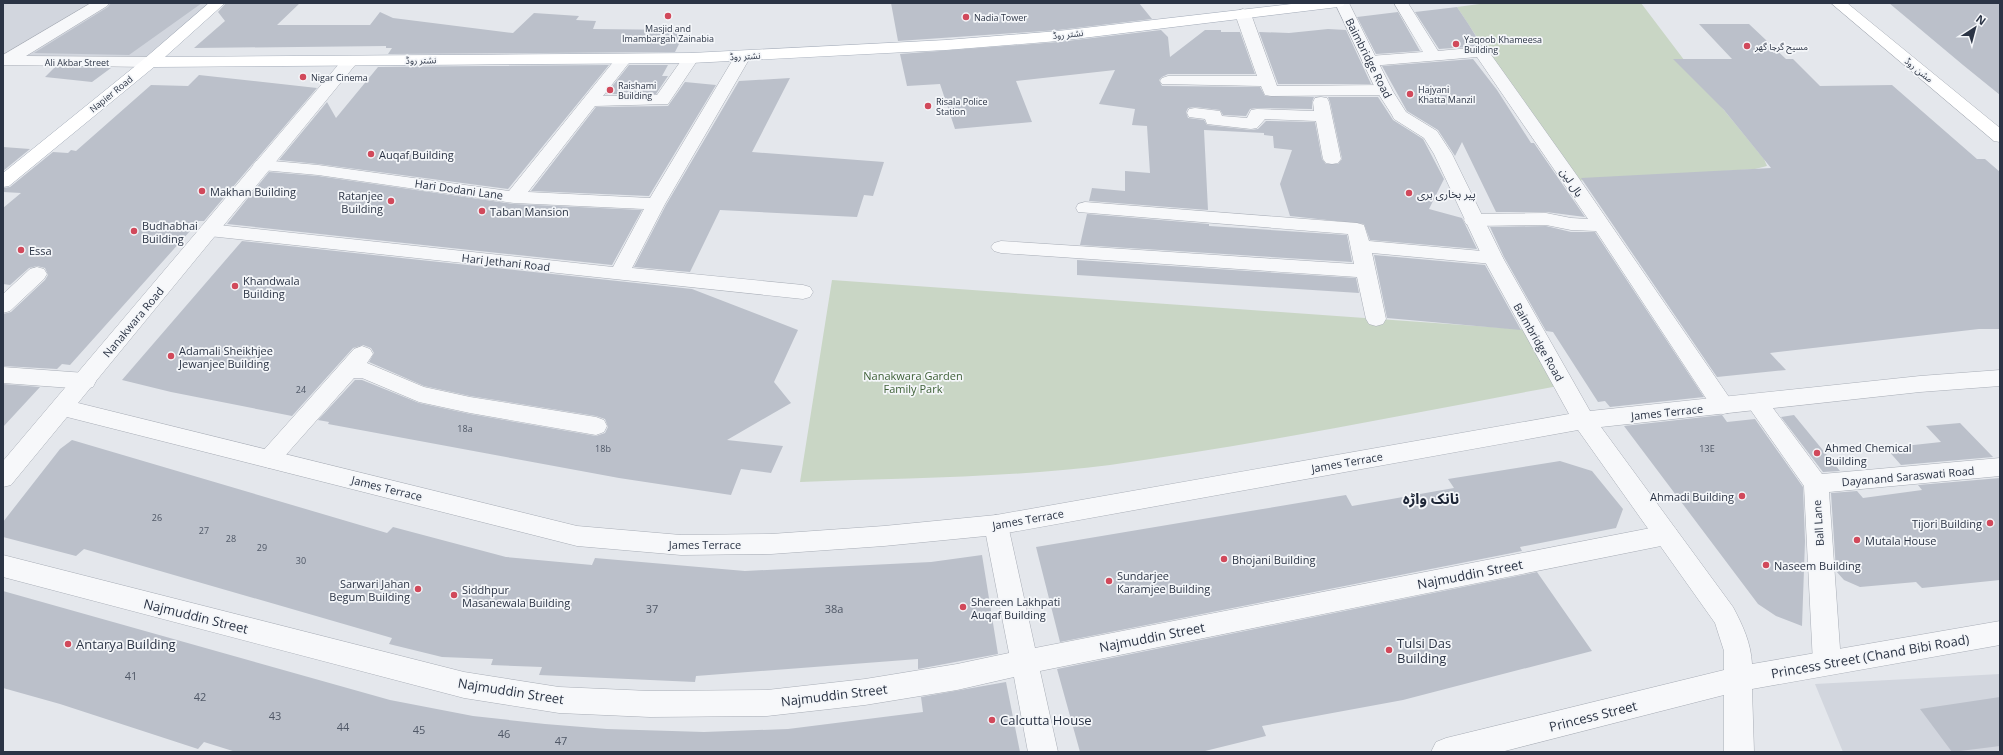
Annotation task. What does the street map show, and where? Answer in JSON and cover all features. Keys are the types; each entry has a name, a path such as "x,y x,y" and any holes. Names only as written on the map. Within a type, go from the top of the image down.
{"main road":[{"name":"Napier Road","path":"3,182 150,62 218,3"},
{"name":"نشتر روڈ","path":"150,62 624,59 743,56 946,45 1058,36 1243,14 1289,6 1338,3"},
{"name":"مشن روڈ","path":"1838,3 2000,137"}],"street":[{"path":"5,60 102,3"},
{"name":"Baimbridge Road","path":"1342,3 1384,90 1400,115 1431,135 1446,161 1473,220 1493,258 1584,420 1724,615 1733,633 1738,651 1739,752"},
{"path":"1401,3 1432,56"},
{"path":"1243,14 1271,91 1384,90"},
{"name":"بال لین","path":"1370,61 1481,52 1602,225 1723,406"},
{"path":"619,274 656,204 743,56"},
{"path":"592,101 662,100 691,58"},
{"path":"514,197 624,59"},
{"name":"Ali Akbar Street","path":"5,60 55,62 150,62"},
{"name":"Nanakwara Road","path":"7,469 85,381 262,165 350,61"},
{"path":"1168,81 1267,81"},
{"path":"1318,91 1332,159"},
{"path":"1195,113 1214,115 1214,120 1251,124 1256,118 1257,114 1323,116"},
{"name":"Hari Dodani Lane","path":"262,165 318,170 514,197 656,204"},
{"path":"1085,208 1357,229 1376,320"},
{"path":"1473,220 1546,219 1571,224 1602,225"},
{"name":"Hari Jethani Road","path":"209,230 803,292"},
{"path":"1361,246 1493,258"},
{"path":"1001,247 1366,271"},
{"path":"3,306 37,274"},
{"path":"269,459 355,362 365,370 419,394 470,405 596,426"},
{"path":"3,375 85,381"},
{"name":"James Terrace","path":"62,408 577,536 632,542 682,544 771,544 884,536 996,525 1584,420 1920,384 2000,378"},
{"name":"Ball Lane","path":"1756,402 1816,484 1827,663"},
{"name":"Dayanand Saraswati Road","path":"1816,484 2000,467"},
{"path":"996,525 1043,752"},
{"name":"Najmuddin Street","path":"3,566 464,685 559,700 650,704 768,703 865,692 957,677 1024,662 1666,535"},
{"name":"Princess Street (Chand Bibi Road)","path":"1739,679 2000,633"},
{"name":"Princess Street","path":"1446,752 1739,679"}],"shaded area":[{"path":"3,3 218,3 155,57 3,60"},
{"path":"2000,674 2000,752 1843,752 1815,684"}],"green space":[{"path":"1487,3 1641,3 1697,77 1764,159 1767,166 1755,169 1572,181 1457,7"},
{"name":"Nanakwara Garden Family Park","path":"832,280 1532,330 1563,385 1281,438 1110,465 1033,473 800,482"}],"building":[{"path":"111,3 202,3 129,55 34,53 108,7"},
{"path":"226,3 300,3 277,25 370,25 380,12 393,18 513,33 534,13 579,16 576,20 596,21 593,29 686,30 675,52 388,54 392,48 386,48 386,46 194,48 225,21 218,12"},
{"path":"891,3 1139,3 1152,19 1058,30 898,41"},
{"path":"1889,3 2000,3 2000,95 1963,65"},
{"path":"1457,7 1482,46 1439,49 1415,12"},
{"path":"1398,12 1420,51 1376,54 1357,17"},
{"path":"1699,24 1749,24 1786,59 1793,59 1820,86 1892,85 1977,159 1985,159 2000,172 2000,329 1979,329 1770,353 1786,370 1717,377 1581,178 1771,168 1724,110 1673,59 1732,59"},
{"path":"1328,29 1346,30 1371,84 1278,84 1259,32 1289,33"},
{"path":"1161,30 1168,37 1170,57 1205,30 1240,32 1255,74 1168,74 1159,80 1162,86 1260,87 1265,96 1314,97 1312,109 1257,108 1250,109 1246,116 1223,115 1220,110 1195,107 1188,108 1186,112 1188,118 1204,120 1207,125 1251,130 1258,129 1266,121 1315,122 1322,159 1326,164 1338,164 1342,159 1328,97 1378,97 1393,120 1423,139 1444,179 1429,209 1462,218 1477,249 1370,240 1364,224 1290,216 1280,184 1292,150 1274,148 1273,136 1264,135 1264,133 1204,130 1208,210 1089,201 1092,188 1125,191 1125,171 1150,173 1147,126 1132,125 1135,109 1099,104 1115,70 1016,81 1032,122 955,129 940,84 907,86 900,54 1058,42"},
{"path":"1473,59 1497,90 1531,143 1534,143 1585,217 1546,212 1496,212 1462,142 1455,156 1438,130 1407,111 1382,66"},
{"path":"609,65 508,189 279,160 327,102 336,118 378,67"},
{"path":"629,65 668,65 662,76 668,76 656,94 606,94"},
{"path":"55,67 111,68 92,82 45,77"},
{"path":"199,75 317,88 204,221 199,221 70,365 62,364 57,369 3,366 3,314 11,312 45,280 48,275 45,268 37,266 29,268 10,285 3,284 3,208 21,193 3,192 3,188 10,187 53,152 68,153 71,150 76,151 151,85 188,86"},
{"path":"790,78 752,152 884,162 873,196 864,195 857,217 720,210 690,272 634,267 666,205 739,81"},
{"path":"685,82 716,85 649,196 531,191 596,107 668,106"},
{"path":"3,147 30,149 3,171"},
{"path":"269,172 318,176 514,204 642,210 612,265 227,224"},
{"path":"1087,214 1209,224 1209,226 1347,235 1352,262 1080,245"},
{"path":"1546,226 1571,232 1595,232 1704,397 1610,407 1605,401 1598,402 1553,332 1546,331 1504,257 1490,227"},
{"path":"242,241 692,289 798,330 774,382 791,403 727,440 783,446 771,473 741,469 731,495 619,478 328,424 329,422 318,420 355,380 362,380 419,403 470,414 596,436 605,433 608,427 605,419 596,416 470,396 424,386 369,362 374,353 371,348 363,345 353,348 292,416 171,392 122,380"},
{"path":"1374,255 1485,265 1521,330 1387,318"},
{"path":"1077,260 1356,278 1359,293 1077,275"},
{"path":"3,384 40,387 3,427"},
{"path":"1722,415 1727,422 1755,419 1803,487 1805,541 1802,626 1776,616 1758,604 1624,426"},
{"path":"1794,415 1840,471 1823,472 1781,417"},
{"path":"1960,423 1993,457 1901,465 1886,448 1941,442 1926,426"},
{"path":"72,440 387,533 393,527 506,557 592,565 595,558 745,571 931,562 982,555 998,654 918,669 918,659 696,676 695,682 539,675 542,667 491,665 493,659 442,657 389,644 392,638 84,549 76,556 3,537 3,522 60,449"},
{"path":"1560,461 1592,471 1623,509 1616,528 1520,547 1522,551 1060,642 1036,547 1346,495 1352,506 1454,488 1448,479"},
{"path":"2000,478 2000,580 1922,588 1916,582 1860,587 1844,580 1836,571 1831,493 1857,491 1863,498 1922,490 1918,485"},
{"path":"1537,572 1592,651 1403,700 1262,726 1266,736 1201,752 1080,752 1057,669"},
{"path":"3,591 390,700 473,716 545,724 607,729 704,732 788,729 923,712 921,697 1006,682 1020,752 236,752 204,742 198,749 60,704 3,688"},
{"path":"2000,697 2000,746 1952,752 1920,709"}],"place":[{"name":"Masjid and Imambargah Zainabia","path":"668,16"},
{"name":"Nadia Tower","path":"966,17"},
{"name":"Yaqoob Khameesa Building","path":"1456,44"},
{"name":"مسیح گرجا گھر","path":"1747,46"},
{"name":"Nigar Cinema","path":"303,77"},
{"name":"Raishami Building","path":"610,90"},
{"name":"Hajyani Khatta Manzil","path":"1410,94"},
{"name":"Risala Police Station","path":"928,106"},
{"name":"Auqaf Building","path":"371,154"},
{"name":"Makhan Building","path":"202,191"},
{"name":"پیر بخاری ہری","path":"1409,193"},
{"name":"Ratanjee Building","path":"391,201"},
{"name":"Taban Mansion","path":"482,211"},
{"name":"Budhabhai Building","path":"134,231"},
{"name":"Essa","path":"21,250"},
{"name":"Khandwala Building","path":"235,286"},
{"name":"Adamali Sheikhjee Jewanjee Building","path":"171,356"},
{"name":"Ahmed Chemical Building","path":"1817,453"},
{"name":"Ahmadi Building","path":"1742,496"},
{"name":"Tijori Building","path":"1990,523"},
{"name":"Mutala House","path":"1857,540"},
{"name":"Bhojani Building","path":"1224,559"},
{"name":"Naseem Building","path":"1766,565"},
{"name":"Sundarjee Karamjee Building","path":"1109,581"},
{"name":"Sarwari Jahan Begum Building","path":"418,589"},
{"name":"Siddhpur Masanewala Building","path":"454,595"},
{"name":"Shereen Lakhpati Auqaf Building","path":"963,607"},
{"name":"Antarya Building","path":"68,644"},
{"name":"Tulsi Das Building","path":"1389,650"},
{"name":"Calcutta House","path":"992,720"}],"district":[{"name":"نانک واڑہ","path":"1431,498"}]}
